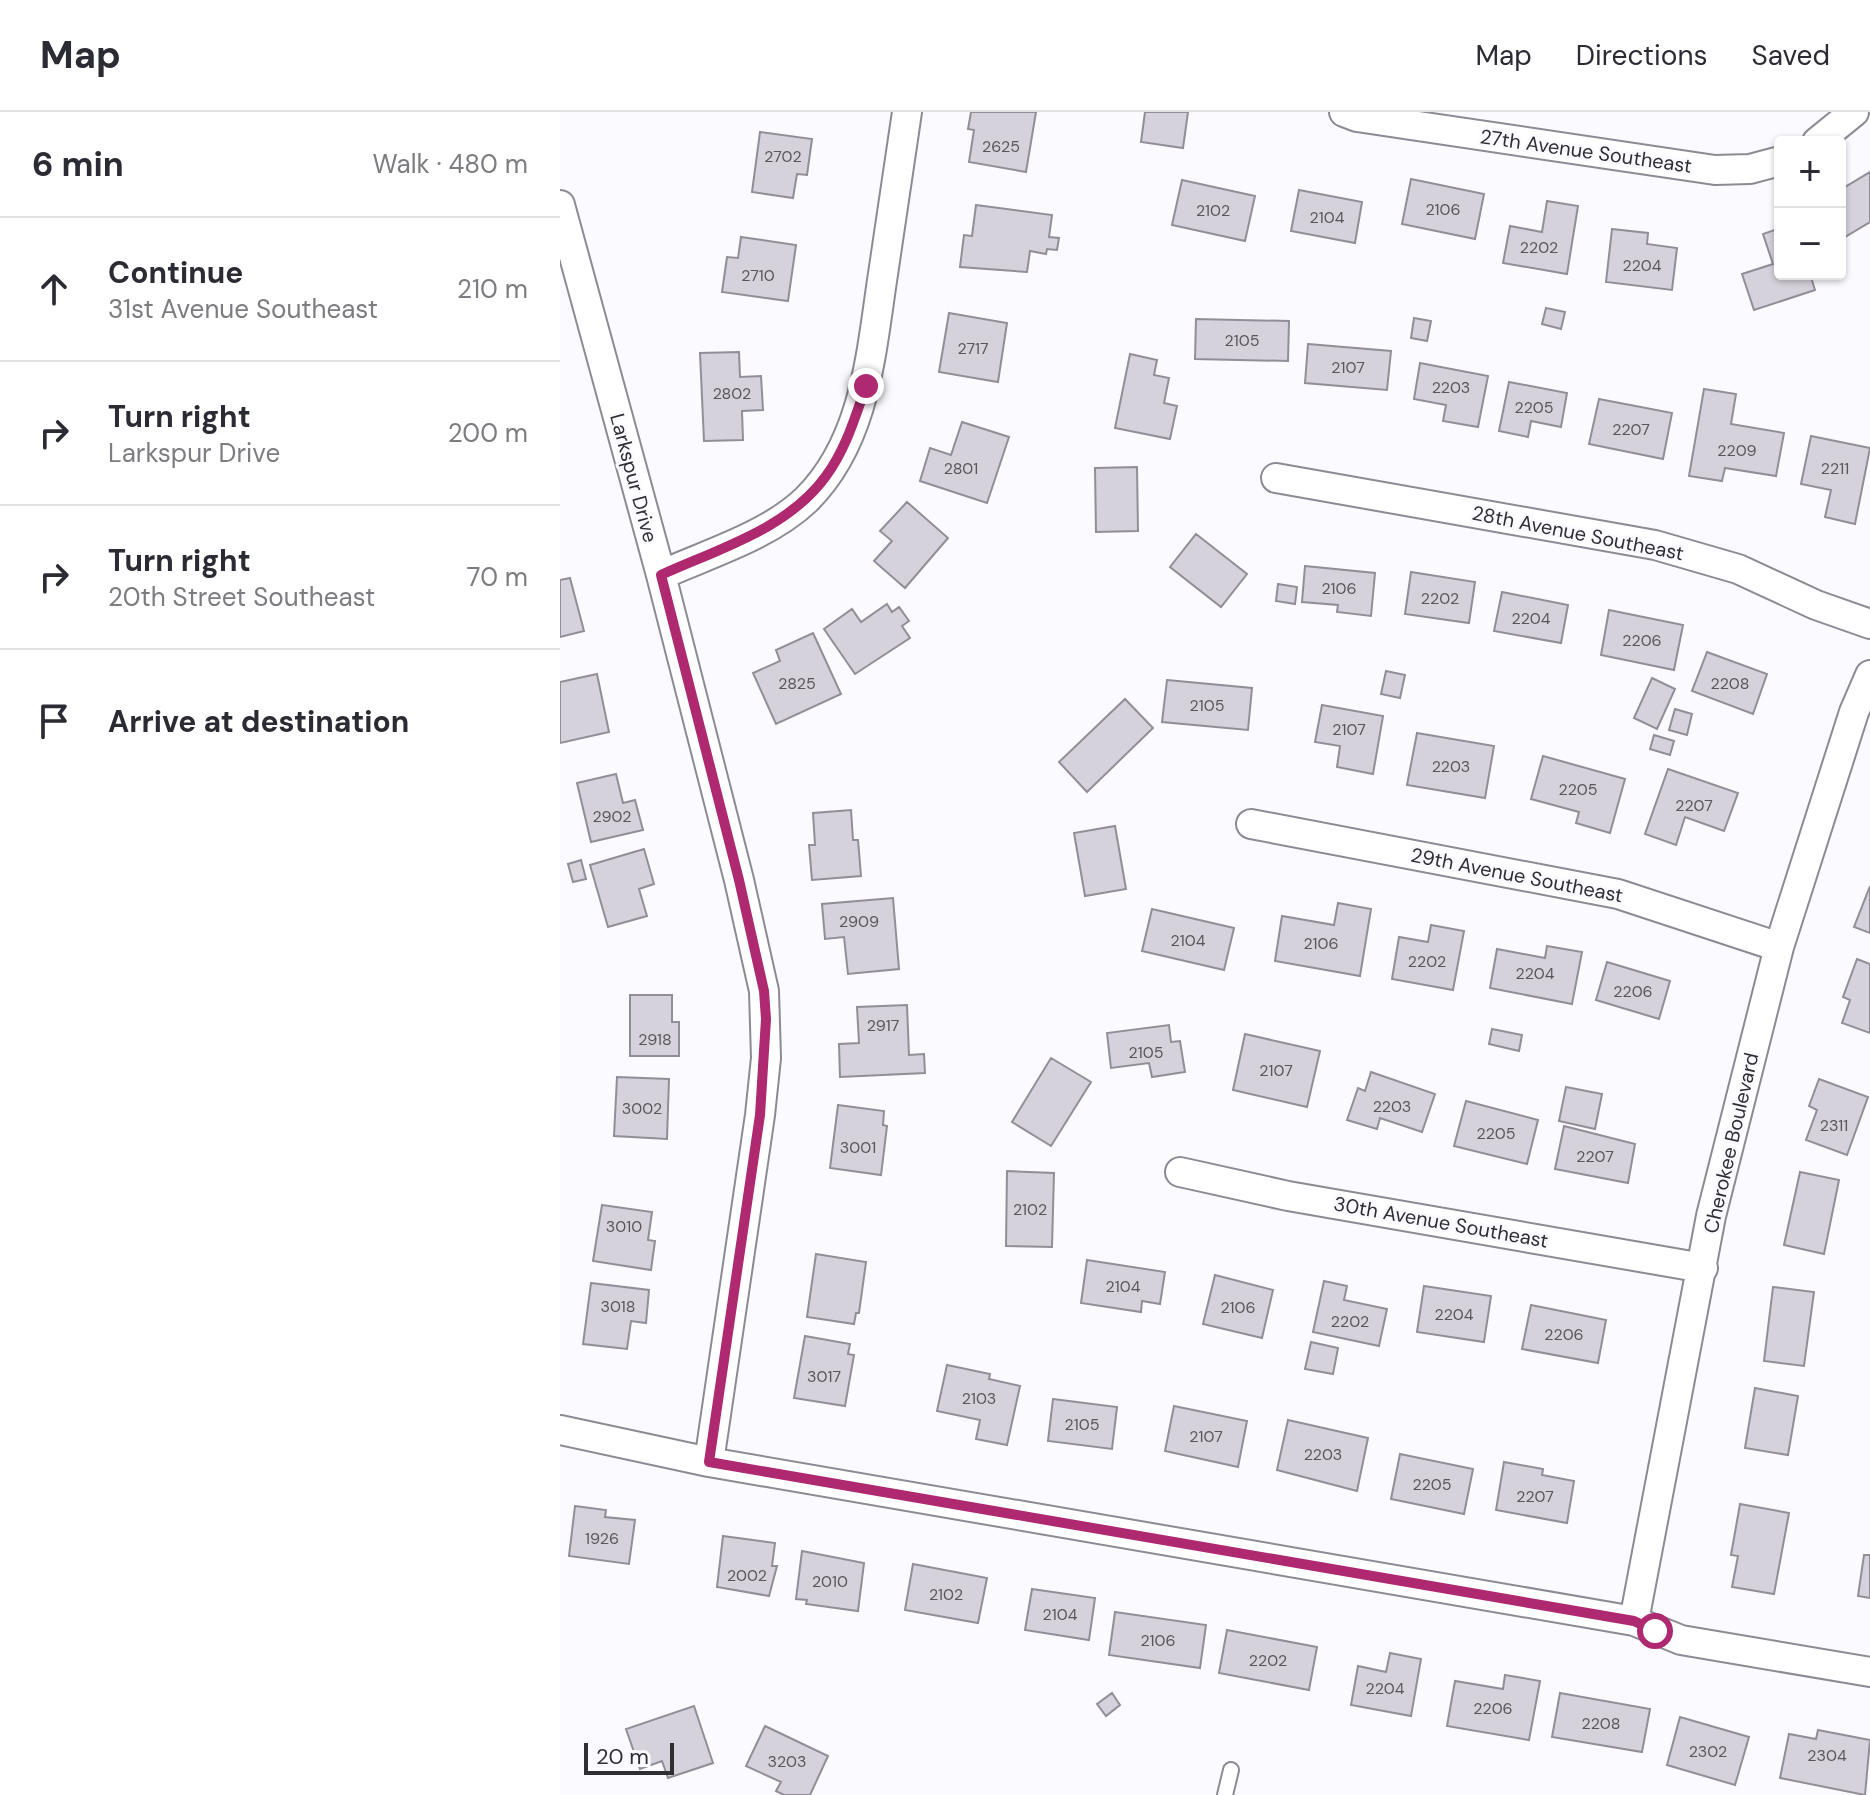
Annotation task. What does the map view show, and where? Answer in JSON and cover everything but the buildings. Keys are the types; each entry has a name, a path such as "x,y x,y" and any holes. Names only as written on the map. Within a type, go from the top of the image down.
{"street":[{"path":"661,575 776,523 820,483 846,442 866,386 907,112"},
{"name":"27th Avenue Southeast","path":"1344,112 1357,117 1715,170 1750,169 1774,163"},
{"path":"1824,136 1854,112"},
{"name":"Larkspur Drive","path":"560,205 661,575 739,880 764,991 766,1019 760,1115 709,1462"},
{"name":"28th Avenue Southeast","path":"1276,478 1655,545 1738,569 1816,605 1870,624"},
{"name":"Cherokee Boulevard","path":"1634,1621 1711,1216 1779,947 1854,712 1870,675"},
{"name":"29th Avenue Southeast","path":"1251,824 1618,894 1779,947"},
{"name":"30th Avenue Southeast","path":"1180,1172 1288,1196 1703,1268"},
{"path":"560,1430 709,1462 1634,1621 1681,1640 1870,1672"}],"lane":[{"path":"1225,1795 1231,1770"}],"route":[{"path":"866,386 846,442 827,475 805,500 776,523 661,575 739,880 764,991 766,1019 766,1058 760,1115 709,1462 1369,1578 1634,1621 1655,1631"}]}
